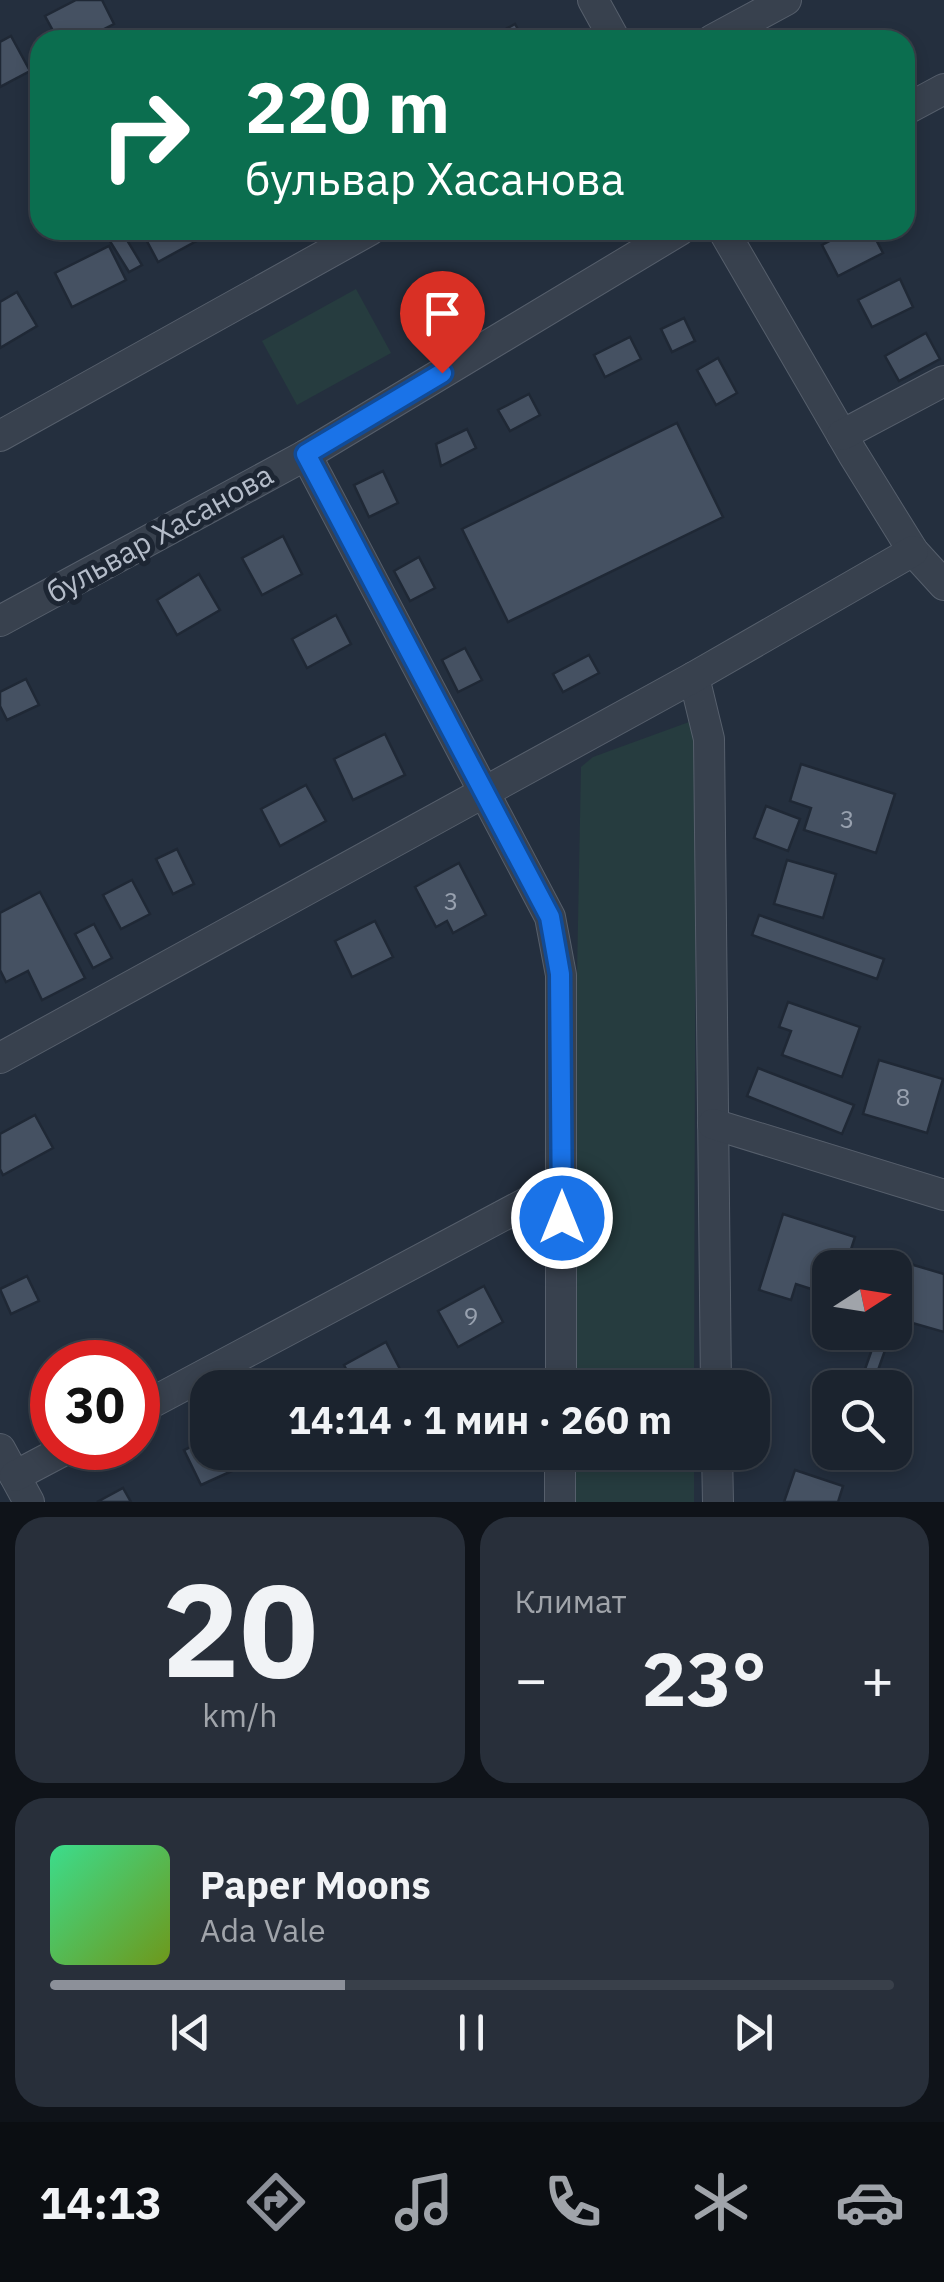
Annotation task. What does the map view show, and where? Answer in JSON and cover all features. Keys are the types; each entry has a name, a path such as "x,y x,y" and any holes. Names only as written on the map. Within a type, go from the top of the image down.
{"street":[{"path":"593,0 610,30"},
{"path":"730,30 786,0"},
{"path":"915,105 944,90"},
{"path":"0,436 352,240"},
{"name":"бульвар Хасанова","path":"0,621 306,454 663,240"},
{"path":"729,240 914,551 944,585"},
{"path":"842,435 944,381"},
{"path":"306,454 550,917 560,974 561,1370"},
{"path":"0,1058 694,677 914,551"},
{"path":"694,677 709,739 716,1370"},
{"path":"714,1124 944,1195"},
{"path":"160,1398 562,1184"},
{"path":"0,1449 22,1489 43,1470"},
{"path":"560,1470 560,1502"},
{"path":"717,1470 718,1502"}],"green space":[{"path":"356,289 391,353 297,405 262,341"},
{"path":"689,722 696,738 694,1370 569,1370 581,767 593,757"},
{"path":"568,1470 694,1470 694,1502 567,1502"}],"building":[{"path":"76,0 102,0 114,24 102,30 53,30 45,16"},
{"path":"11,36 30,71 0,87 0,42"},
{"path":"109,240 127,240 142,265 129,272"},
{"path":"146,240 198,240 158,262"},
{"path":"832,240 876,240 883,253 838,276 822,245"},
{"path":"109,246 126,280 72,307 55,273"},
{"path":"900,279 913,307 872,327 858,300"},
{"path":"17,292 37,326 0,348 0,302"},
{"path":"684,318 695,341 672,352 661,329"},
{"path":"926,333 940,359 899,381 885,356"},
{"path":"630,337 641,359 605,377 594,355"},
{"path":"718,358 737,393 716,405 697,370"},
{"path":"529,394 540,415 510,431 498,410"},
{"path":"677,423 723,517 508,622 462,529"},
{"path":"467,429 476,448 441,466 436,444"},
{"path":"383,471 398,503 369,517 354,485"},
{"path":"283,536 302,574 262,595 242,558"},
{"path":"419,557 435,588 410,601 394,571"},
{"path":"199,574 220,610 177,635 157,600"},
{"path":"336,615 351,644 307,668 292,639"},
{"path":"465,648 482,680 458,692 442,660"},
{"path":"589,655 599,673 563,692 553,674"},
{"path":"26,679 39,705 7,720 0,706 0,692"},
{"path":"385,734 405,775 353,800 334,759"},
{"path":"801,764 895,794 876,853 804,830 811,808 790,801"},
{"path":"306,785 326,821 280,846 261,809"},
{"path":"766,806 800,819 788,851 754,838"},
{"path":"177,849 194,884 173,894 156,859"},
{"path":"787,860 836,874 823,918 774,904"},
{"path":"459,863 486,915 453,933 447,921 436,927 415,887"},
{"path":"132,880 150,914 121,929 103,895"},
{"path":"40,892 85,978 42,1000 28,971 6,982 0,970 0,913"},
{"path":"759,915 884,959 877,979 752,935"},
{"path":"375,921 393,957 352,977 335,941"},
{"path":"94,924 112,958 93,968 75,934"},
{"path":"788,1002 860,1027 842,1077 782,1055 791,1031 779,1027"},
{"path":"879,1060 943,1079 927,1133 863,1114"},
{"path":"758,1068 854,1105 842,1134 747,1096"},
{"path":"35,1115 53,1148 3,1175 0,1134"},
{"path":"783,1214 855,1237 851,1250 812,1250 812,1289 796,1284 791,1300 759,1290"},
{"path":"912,1265 944,1274 944,1332 912,1323"},
{"path":"27,1276 39,1301 11,1314 0,1289"},
{"path":"484,1286 503,1322 458,1347 438,1311"},
{"path":"386,1342 400,1370 347,1370 344,1365"},
{"path":"872,1350 885,1350 878,1370 865,1370"},
{"path":"194,1470 234,1470 201,1485"},
{"path":"795,1470 843,1486 838,1502 784,1502"},
{"path":"123,1488 131,1502 97,1502"}],"route":[{"path":"442,373 306,454 550,917 560,974 562,1218"}]}
